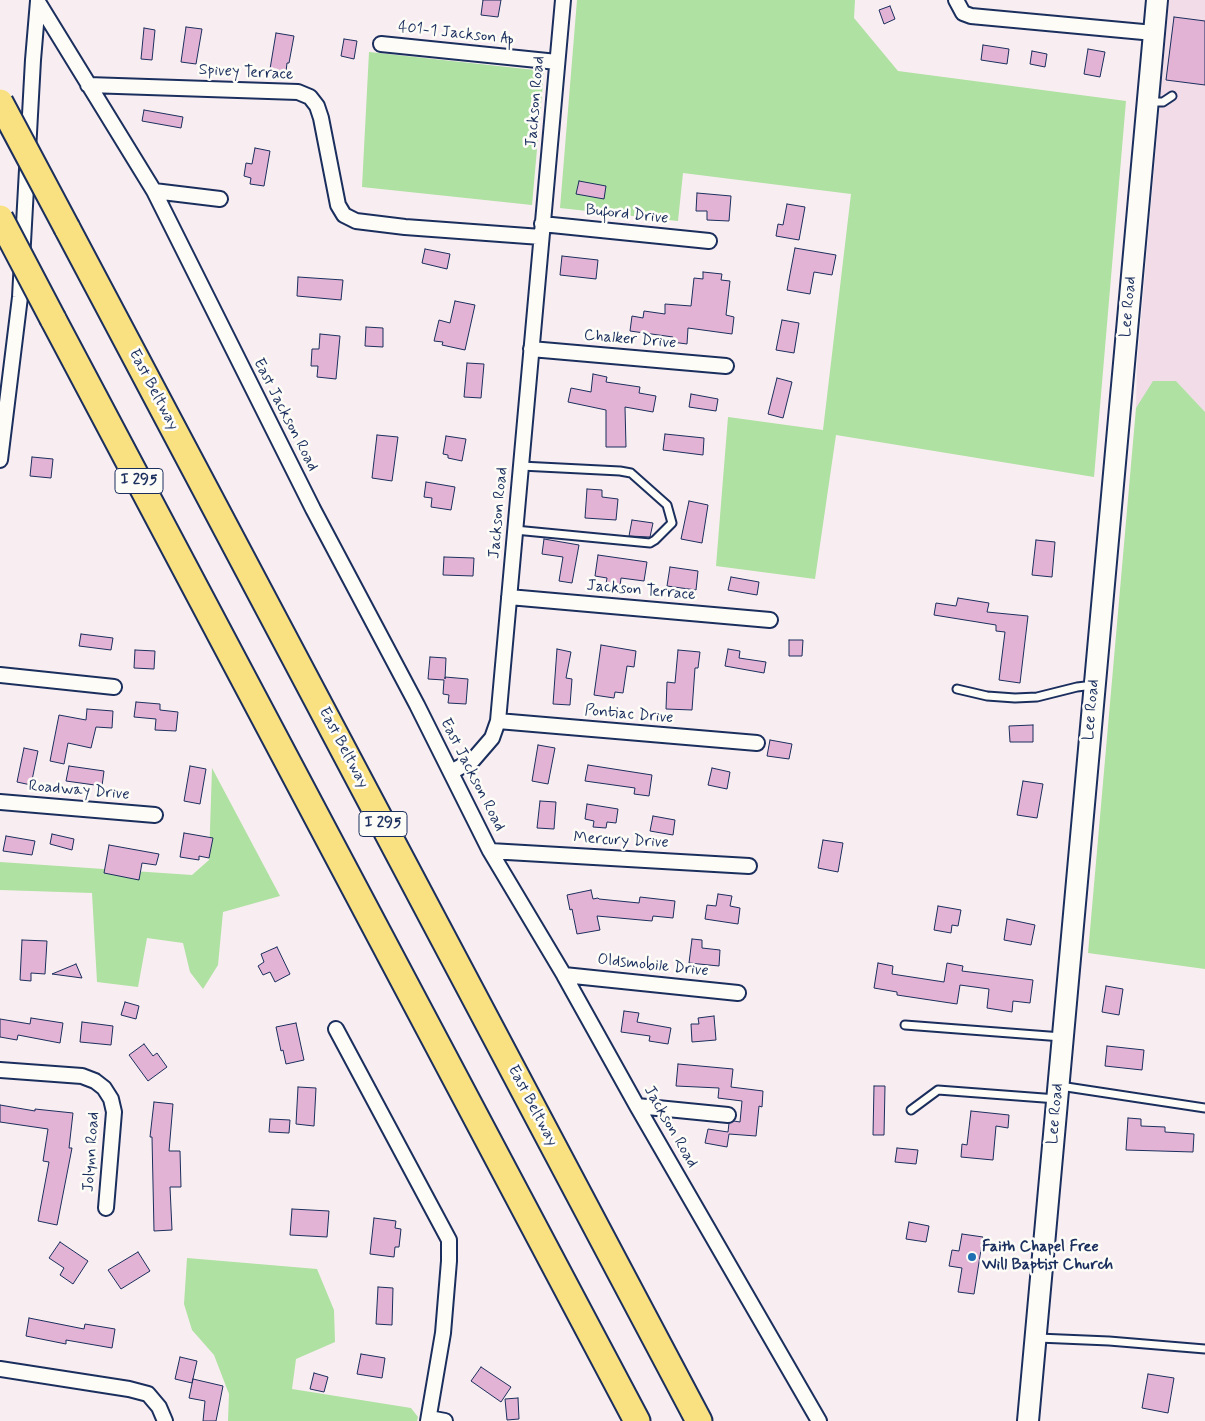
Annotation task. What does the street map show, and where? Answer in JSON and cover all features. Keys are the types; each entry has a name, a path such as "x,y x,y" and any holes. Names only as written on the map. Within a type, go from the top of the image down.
{"highway":[{"name":"East Beltway","path":"0,102 699,1421"},
{"name":"I 295","path":"0,218 637,1421"}],"street":[{"name":"Jackson Road","path":"451,772 473,760 492,738 498,721 563,0"},
{"name":"Lee Road","path":"1028,1421 1157,0"},
{"path":"0,460 20,297 38,1"},
{"name":"East Jackson Road","path":"38,1 154,191 312,509 417,705 490,851"},
{"path":"956,1 963,13 971,16 1154,33"},
{"name":"401-1 Jackson Ap","path":"381,44 557,62"},
{"name":"Spivey Terrace","path":"88,85 298,92 310,97 317,106 338,205 344,215 356,221 405,227 542,230"},
{"path":"154,191 220,199"},
{"name":"Buford Drive","path":"542,230 709,241"},
{"name":"Chalker Drive","path":"531,350 726,366"},
{"name":"Jackson Terrace","path":"509,597 770,620"},
{"path":"0,675 114,687"},
{"name":"Pontiac Drive","path":"498,721 757,743"},
{"name":"Roadway Drive","path":"0,802 155,815"},
{"name":"Jackson Road","path":"490,851 564,975 637,1106 820,1421"},
{"name":"Mercury Drive","path":"490,851 749,866"},
{"name":"Oldsmobile Drive","path":"564,975 738,992"},
{"path":"336,1029 449,1240 443,1333 429,1419 445,1421"},
{"name":"Jolynn Road","path":"0,1070 82,1076 95,1081 104,1088 111,1099 114,1112 106,1208"},
{"path":"637,1106 728,1115"},
{"path":"0,1369 129,1389 148,1394 159,1407 165,1421"}],"lane":[{"path":"1148,102 1163,102 1172,96"},
{"path":"515,530 650,543 672,523 666,506 631,473 521,466"},
{"path":"957,689 987,696 1015,698 1037,697 1077,687 1094,685"},
{"path":"905,1024 1062,1037"},
{"path":"911,1110 938,1090 1058,1093 1205,1108"},
{"path":"1035,1338 1109,1341 1205,1349"}],"shaded area":[{"path":"1169,0 1205,0 1205,412 1176,381 1136,408 1137,365"}],"green space":[{"path":"577,0 855,0 854,18 898,71 1126,101 1094,477 836,435 815,579 716,566 728,417 823,430 851,194 683,173 678,221 560,208"},
{"path":"369,52 544,71 532,205 362,187"},
{"path":"1153,381 1176,381 1205,412 1205,969 1088,953 1136,408"},
{"path":"212,768 280,896 223,912 218,965 203,989 190,972 183,943 147,938 138,987 97,982 92,893 0,890 0,862 192,875 209,860"},
{"path":"187,1258 317,1269 334,1310 335,1342 296,1359 292,1389 411,1408 418,1417 417,1421 228,1421 229,1394 214,1355 192,1330 184,1304"}],"building":[{"path":"483,0 501,0 498,17 481,15"},
{"path":"890,6 895,19 884,24 879,10"},
{"path":"1174,17 1205,21 1205,85 1166,80"},
{"path":"186,27 202,29 196,64 181,62"},
{"path":"144,28 155,30 152,60 141,59"},
{"path":"276,33 294,36 286,72 270,69"},
{"path":"344,39 357,41 354,59 341,56"},
{"path":"983,45 1009,49 1007,64 981,60"},
{"path":"1088,49 1105,52 1100,77 1084,74"},
{"path":"1032,51 1047,54 1045,67 1030,64"},
{"path":"144,110 183,117 181,128 142,121"},
{"path":"255,148 270,151 264,186 250,184 251,178 244,176 246,163 252,164"},
{"path":"579,181 606,186 604,199 576,194"},
{"path":"697,193 731,196 729,221 707,220 707,211 696,211"},
{"path":"787,204 805,207 799,240 776,236 778,224 783,225"},
{"path":"795,248 836,255 832,275 814,272 810,294 787,290"},
{"path":"425,249 450,254 447,269 422,263"},
{"path":"562,256 598,260 596,279 560,275"},
{"path":"703,272 722,274 721,280 730,281 726,315 734,317 732,334 688,328 687,344 672,342 673,337 630,331 632,316 643,318 644,311 665,314 665,304 691,306 694,278 703,279"},
{"path":"298,277 343,280 341,300 297,296"},
{"path":"455,301 475,305 465,350 442,345 443,342 434,341 439,320 450,323"},
{"path":"782,320 799,323 794,353 776,350"},
{"path":"366,327 383,328 383,347 365,346"},
{"path":"320,334 340,336 336,379 317,377 318,366 311,366 312,349 319,349"},
{"path":"467,363 484,364 481,398 464,397"},
{"path":"593,374 607,377 606,382 640,387 639,393 656,396 653,412 625,407 626,447 606,447 606,410 568,402 571,388 591,392"},
{"path":"777,378 792,382 783,418 768,414"},
{"path":"691,394 718,399 716,411 689,407"},
{"path":"665,434 704,438 703,455 663,450"},
{"path":"377,435 398,437 392,481 372,478"},
{"path":"446,436 466,439 462,461 448,458 448,455 443,454"},
{"path":"32,457 53,459 51,478 30,476"},
{"path":"426,482 455,487 451,510 431,507 432,498 424,497"},
{"path":"587,489 602,490 602,497 618,499 616,520 585,518"},
{"path":"689,501 708,505 702,543 681,539"},
{"path":"632,520 653,523 650,537 629,536"},
{"path":"544,539 579,545 572,583 559,581 563,557 542,554"},
{"path":"1036,540 1055,542 1052,577 1032,575"},
{"path":"598,555 647,562 644,581 621,578 620,586 606,584 607,578 595,576"},
{"path":"444,557 474,558 473,576 443,575"},
{"path":"670,567 698,571 696,590 667,586"},
{"path":"731,577 759,582 757,595 728,590"},
{"path":"958,598 989,603 987,612 1028,616 1020,683 999,680 1005,632 996,631 996,625 934,615 936,603 956,606"},
{"path":"81,634 113,638 111,650 79,646"},
{"path":"789,640 803,640 802,656 789,656"},
{"path":"601,645 636,651 634,667 627,666 623,693 615,692 614,698 594,695"},
{"path":"557,649 571,652 566,678 572,679 570,705 553,704"},
{"path":"728,649 740,651 739,658 766,662 764,673 725,666"},
{"path":"135,650 155,651 154,669 134,668"},
{"path":"678,650 700,652 698,668 695,668 692,710 666,709 667,682 675,683"},
{"path":"430,657 446,658 445,677 468,679 466,704 448,703 449,695 443,694 444,680 428,679"},
{"path":"136,702 160,704 160,710 178,712 176,731 155,730 156,719 134,717"},
{"path":"87,709 113,711 112,728 96,727 91,748 68,743 64,764 50,761 59,715 86,720"},
{"path":"1033,725 1033,742 1010,742 1009,726"},
{"path":"770,740 792,744 789,759 767,756"},
{"path":"538,745 555,748 548,784 532,781"},
{"path":"24,748 38,751 31,785 17,782"},
{"path":"588,765 652,775 649,796 634,794 635,788 585,781"},
{"path":"69,766 104,771 102,786 66,781"},
{"path":"190,766 206,769 200,804 184,801"},
{"path":"712,768 730,772 727,789 708,785"},
{"path":"1023,781 1043,784 1037,818 1017,815"},
{"path":"540,801 556,802 554,829 537,828"},
{"path":"587,804 618,809 616,823 607,822 606,828 593,827 594,821 585,819"},
{"path":"653,816 675,820 673,835 650,831"},
{"path":"184,833 213,838 209,858 199,856 199,860 180,857"},
{"path":"52,834 74,839 72,850 50,844"},
{"path":"6,836 35,841 32,855 3,851"},
{"path":"823,840 843,843 838,872 818,868"},
{"path":"109,845 159,854 156,865 142,863 139,880 104,873"},
{"path":"591,890 593,899 639,903 640,897 675,901 673,918 653,916 652,921 597,916 600,930 577,934 567,895"},
{"path":"718,894 732,896 730,906 740,908 738,924 705,919 707,905 716,906"},
{"path":"938,906 961,910 958,926 952,925 951,933 934,930"},
{"path":"1007,919 1035,925 1031,945 1004,940"},
{"path":"692,939 702,940 702,948 720,950 719,966 689,963"},
{"path":"22,940 47,941 45,974 31,973 31,981 20,980"},
{"path":"277,947 290,974 275,982 270,972 263,975 258,966 264,962 261,954"},
{"path":"878,963 893,966 892,974 944,982 947,963 963,966 962,971 1033,980 1030,1003 1013,1001 1012,1012 987,1008 989,989 960,985 957,1004 897,995 897,992 874,988"},
{"path":"76,964 82,978 52,974"},
{"path":"1106,986 1123,989 1119,1015 1102,1012"},
{"path":"125,1002 139,1006 136,1019 121,1015"},
{"path":"624,1011 639,1013 637,1022 671,1028 668,1044 649,1041 650,1036 621,1032"},
{"path":"714,1016 716,1040 692,1042 691,1024 699,1024 698,1018"},
{"path":"31,1018 63,1023 60,1043 18,1035 17,1040 0,1037 0,1019 30,1024"},
{"path":"82,1022 113,1026 111,1045 80,1042"},
{"path":"296,1023 304,1060 286,1064 276,1027"},
{"path":"144,1044 153,1056 157,1053 167,1067 148,1081 129,1055"},
{"path":"1107,1046 1144,1050 1142,1070 1105,1066"},
{"path":"678,1064 733,1069 731,1087 763,1091 762,1107 759,1106 756,1136 729,1134 727,1147 705,1143 708,1129 728,1132 729,1123 734,1121 740,1122 742,1101 718,1098 719,1088 676,1086"},
{"path":"874,1086 885,1086 884,1135 873,1135"},
{"path":"298,1087 316,1088 314,1126 296,1124"},
{"path":"154,1102 173,1104 169,1151 180,1151 181,1187 170,1187 172,1230 154,1231 152,1137 150,1137"},
{"path":"0,1105 35,1111 35,1109 73,1113 69,1148 72,1148 57,1225 38,1221 49,1162 43,1161 48,1129 0,1122"},
{"path":"971,1111 1009,1115 1008,1128 996,1126 993,1160 961,1157 962,1144 967,1145"},
{"path":"1128,1118 1141,1119 1141,1126 1165,1127 1165,1132 1194,1134 1193,1152 1126,1150"},
{"path":"270,1119 290,1120 289,1133 269,1132"},
{"path":"897,1148 918,1150 916,1164 895,1162"},
{"path":"292,1209 329,1211 327,1237 290,1235"},
{"path":"374,1218 396,1221 395,1228 401,1229 399,1247 395,1247 394,1257 370,1254"},
{"path":"909,1222 929,1226 926,1242 906,1239"},
{"path":"962,1234 983,1237 974,1294 958,1292 962,1268 949,1266 952,1250 959,1251"},
{"path":"60,1242 88,1261 73,1284 60,1275 64,1268 49,1258"},
{"path":"138,1252 150,1271 121,1289 108,1270"},
{"path":"378,1287 393,1288 392,1325 376,1324"},
{"path":"29,1318 84,1329 85,1324 115,1329 112,1348 66,1340 66,1344 26,1336"},
{"path":"361,1354 385,1358 382,1378 357,1374"},
{"path":"180,1357 197,1361 192,1383 175,1379"},
{"path":"481,1367 511,1387 501,1402 471,1381"},
{"path":"314,1373 328,1377 324,1392 310,1389"},
{"path":"1148,1374 1174,1378 1168,1413 1142,1408"},
{"path":"193,1379 223,1386 216,1421 203,1421 205,1401 189,1398"},
{"path":"518,1398 519,1419 507,1420 505,1399"}],"place":[{"name":"Faith Chapel Free Will Baptist Church","path":"972,1257"}]}
